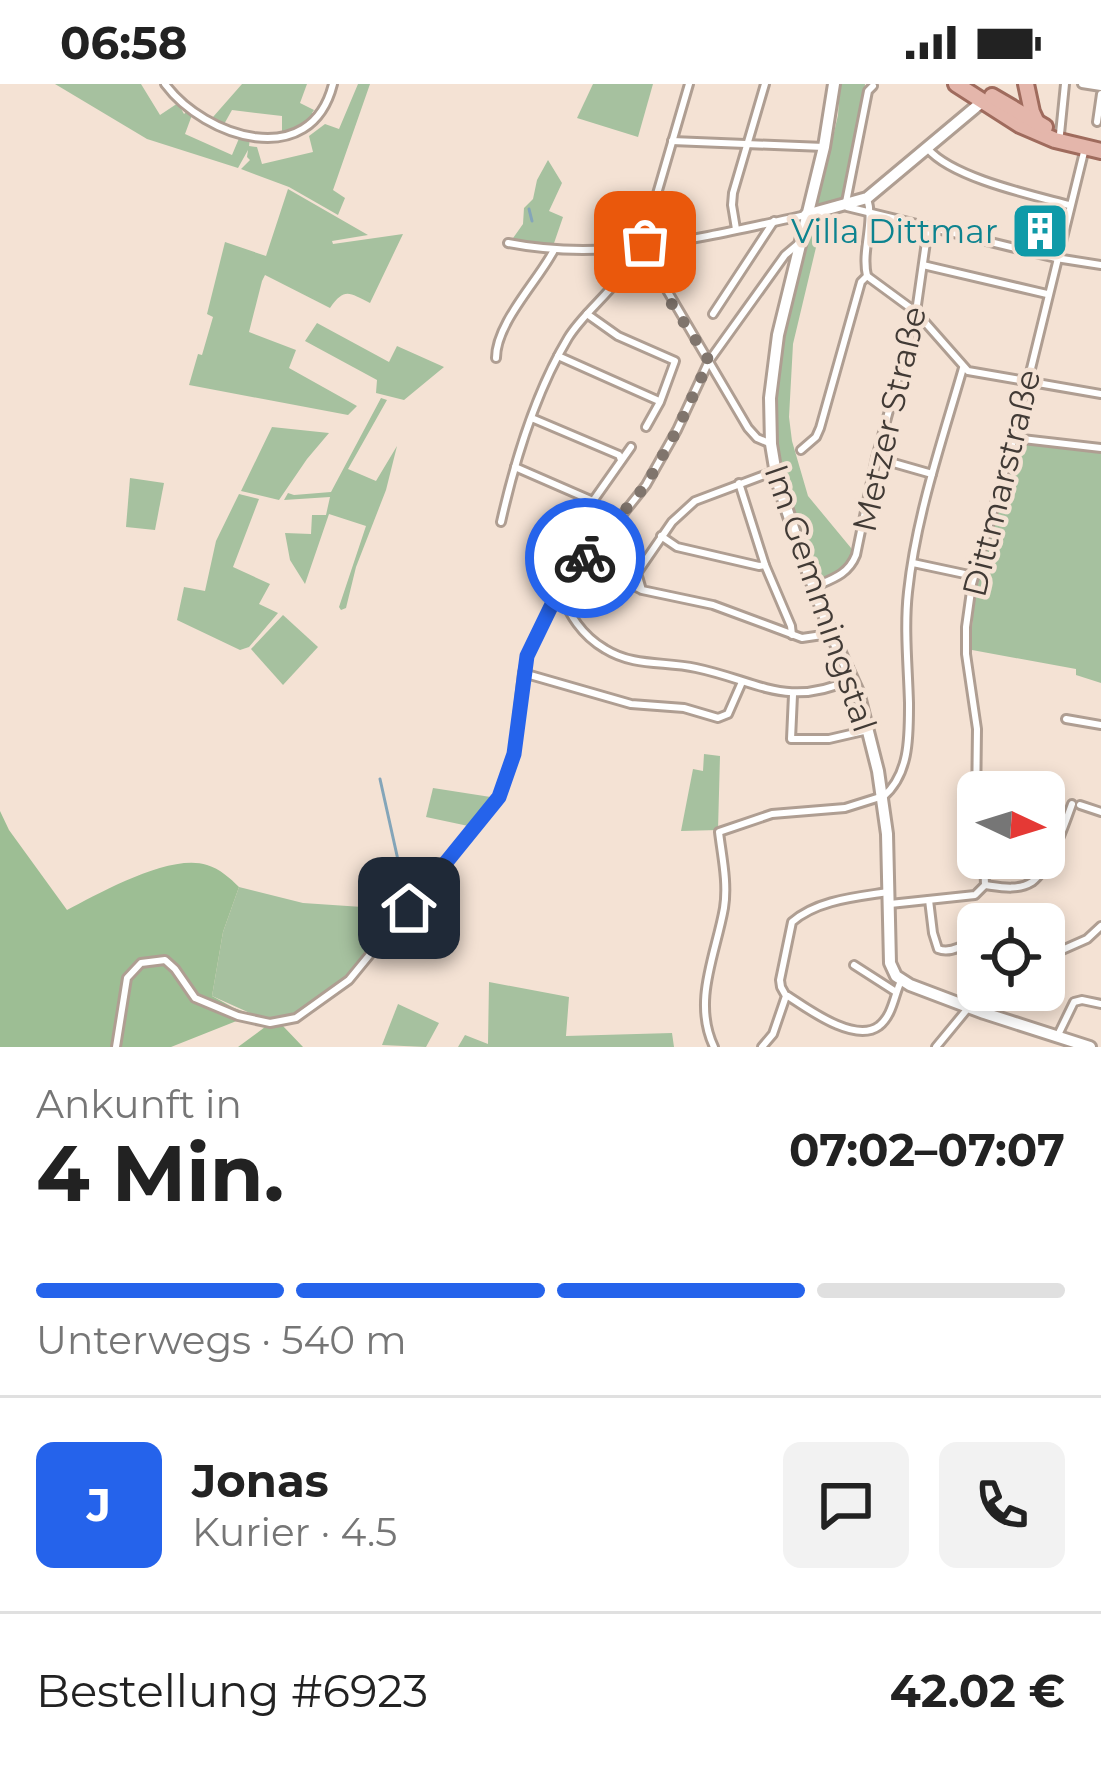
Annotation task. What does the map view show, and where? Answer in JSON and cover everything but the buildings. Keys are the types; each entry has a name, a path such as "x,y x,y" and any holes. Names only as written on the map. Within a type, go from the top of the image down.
{"main road":[{"path":"956,84 1038,125 1101,148"},
{"path":"972,84 1020,125 1084,148 1101,148"},
{"path":"991,100 1006,84"},
{"path":"991,100 1023,84 1038,125"}],"street":[{"path":"165,84 190,111 208,122 266,138 295,133 313,122 333,84"},
{"path":"689,84 647,227 648,259 752,434 771,444"},
{"path":"736,229 733,196 765,84"},
{"name":"Im Gemmingstal","path":"835,84 774,357 771,444 775,471 814,587 853,679 868,730 883,796 890,963 899,986"},
{"path":"1060,134 1065,84"},
{"path":"1082,84 1101,90 1096,122"},
{"path":"846,206 873,86"},
{"path":"508,243 554,250 635,248 846,206 867,198 991,100"},
{"path":"672,141 824,147"},
{"name":"Dittmarstraße","path":"976,771 977,730 966,627 974,576 1014,438 1084,148"},
{"path":"928,149 948,165 1070,205"},
{"path":"867,198 867,275 916,312 963,368 1101,394"},
{"path":"846,206 1101,265"},
{"path":"713,314 774,221"},
{"name":"Metzer Straße","path":"814,587 842,575 858,548 876,458 916,312 928,228"},
{"path":"116,1047 127,978 148,960 168,962 203,1003 270,1023 296,1018 345,984 499,797 514,754 527,656 559,590 646,485 709,361 785,255 800,244"},
{"path":"502,522 515,467 558,356 635,248"},
{"path":"496,358 496,347 511,318 554,250"},
{"path":"923,265 1047,294"},
{"path":"801,450 820,428 861,282 867,275"},
{"path":"586,314 618,336 675,362 646,427"},
{"path":"558,356 660,402"},
{"path":"714,1047 708,1032 705,986 725,899 719,832 772,814 845,808 883,796 900,775 908,742 907,609 912,563 963,368"},
{"path":"532,418 619,455 621,460"},
{"path":"1014,438 1101,448"},
{"path":"569,526 631,447"},
{"path":"876,458 932,474"},
{"path":"515,467 593,501"},
{"path":"775,471 695,501 661,536 632,585 713,605 792,635 814,638 831,633"},
{"path":"739,483 792,635"},
{"path":"661,536 677,547 765,566"},
{"path":"912,563 974,576"},
{"path":"559,590 572,619 587,637 631,661 692,667 794,694 853,679"},
{"path":"523,673 631,704 684,708 718,718 728,714 742,682"},
{"path":"794,694 791,740 829,739 868,730"},
{"path":"1066,719 1101,725"},
{"path":"985,885 1019,887 1031,882 1076,805 1101,812"},
{"path":"899,986 879,1026 862,1031 811,1012 786,996 781,987 793,922 812,909 839,901 975,895 985,879"},
{"path":"929,900 938,949 957,948"},
{"path":"1065,948 1101,926"},
{"path":"1092,935 1101,941"},
{"path":"854,965 899,986 957,1003"},
{"path":"762,1047 773,1034 786,996"},
{"path":"1057,1037 1074,1002 1101,1004"},
{"path":"936,1047 963,1011"},
{"path":"982,1011 1090,1047"}],"green space":[{"path":"55,84 141,84 160,115 178,103 184,114 192,115 185,134 232,155 240,136 250,138 249,146 257,147 262,164 313,152 309,136 325,124 339,129 358,84 370,84 333,190 345,198 338,215 289,187 241,169 250,160 248,150 238,168 147,139"},
{"path":"242,84 307,84 300,103 314,110 314,115 282,134 282,116 232,110 223,126 213,117"},
{"path":"593,84 653,84 638,137 577,118"},
{"path":"840,84 865,84 864,98 843,202 817,207 838,115"},
{"path":"548,160 562,183 549,211 563,217 552,249 511,241 523,224 524,208 533,199"},
{"path":"288,189 368,235 333,244 403,234 370,303 348,294 330,308 265,275 262,281 249,332 296,350 289,368 357,406 348,415 189,385 213,317 207,314 225,242 266,256"},
{"path":"823,218 793,344 789,417 808,496 851,548 846,565 820,580 813,575 781,474 775,399 782,340 811,223"},
{"path":"317,323 389,362 397,346 444,367 404,400 376,393 377,380 305,341"},
{"path":"381,398 387,400 348,469 376,481 397,446 346,608 341,610 366,526 329,514 305,584 290,560 285,533 311,534 312,515 326,515 330,497 284,500 288,493 331,492"},
{"path":"272,427 329,433 279,500 241,491"},
{"path":"1018,442 1101,452 1101,683 1076,675 1076,669 972,650 980,574"},
{"path":"130,478 164,483 155,530 126,527"},
{"path":"239,494 259,499 233,567 270,584 259,604 278,613 249,647 240,650 177,620 184,587 205,591 216,541"},
{"path":"283,615 318,647 283,685 251,649"},
{"path":"704,754 720,756 718,830 681,831 693,769 703,771"},
{"path":"433,788 497,798 473,827 426,817"},
{"path":"0,811 67,910 155,869 192,863 224,874 239,887 223,932 212,996 283,1026 303,1047 238,1047 265,1027 239,1020 171,1047 0,1047"},
{"path":"239,887 303,903 407,910 332,991 274,1024 212,996 223,932"},
{"path":"489,982 569,997 566,1036 672,1033 674,1047 458,1047 465,1035 488,1044"},
{"path":"398,1004 439,1023 426,1047 382,1045"}],"waterway":[{"path":"529,209 532,221"},
{"path":"380,779 398,860"},
{"path":"399,865 406,902"}],"way so far":[{"path":"585,558 646,485 709,361 648,259 645,242"}],"place":[{"name":"Villa Dittmar","path":"1040,231"}],"route":[{"path":"409,908 499,797 514,754 527,656 559,590 585,558"}]}
